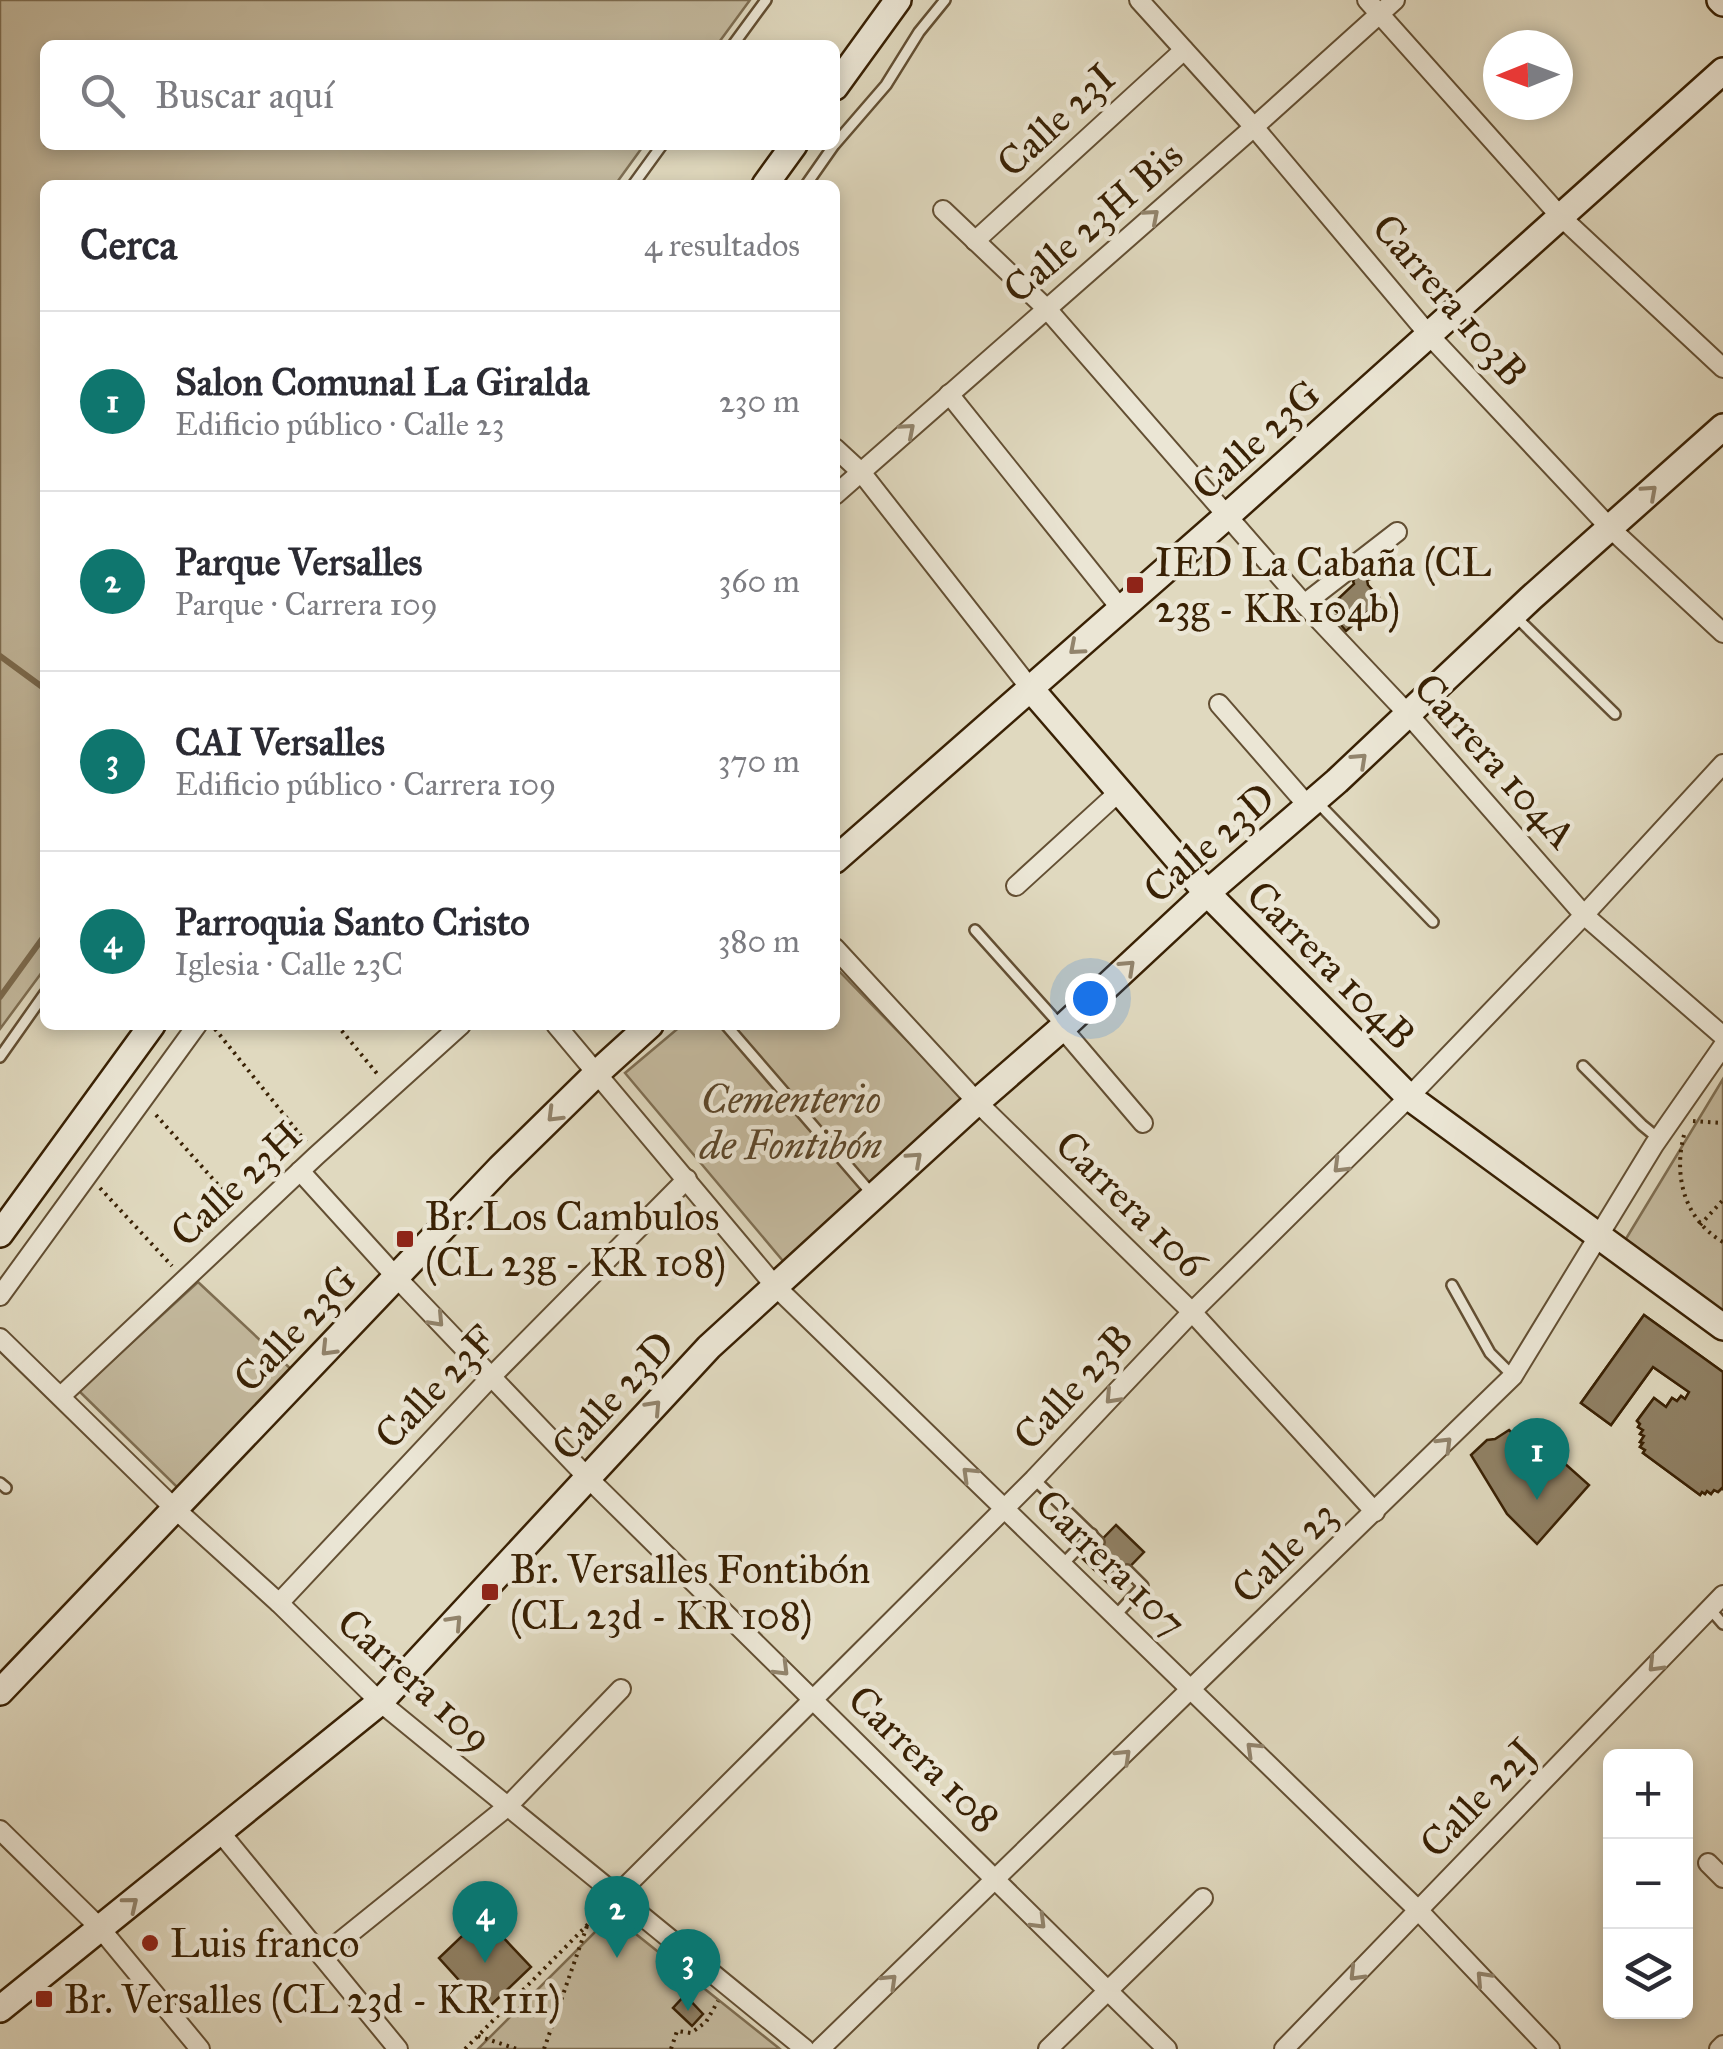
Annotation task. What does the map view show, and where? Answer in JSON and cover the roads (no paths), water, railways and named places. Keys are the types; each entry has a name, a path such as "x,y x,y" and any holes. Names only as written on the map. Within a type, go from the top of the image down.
{"street":[{"path":"840,81 898,0"},
{"name":"Carrera 103B","path":"1139,0 1254,127 1429,335 1610,528 1723,634"},
{"name":"Calle 23H Bis","path":"840,490 1254,127 1374,7 1396,0"},
{"path":"1374,7 1560,216 1723,368"},
{"name":"Calle 23I","path":"975,241 1184,50"},
{"name":"Calle 23G","path":"840,856 1228,515 1723,71"},
{"path":"769,180 790,150"},
{"name":"Carrera 104A","path":"943,210 1047,309 1304,604 1408,714 1584,914 1723,1036"},
{"path":"949,394 1120,609"},
{"name":"Calle 23D","path":"0,2009 380,1702 709,1347 1723,427"},
{"name":"Carrera 104B","path":"840,453 860,472 1030,688 1207,892 1409,1097 1723,1328"},
{"path":"1304,604 1397,532"},
{"path":"1219,704 1312,802"},
{"name":"Calle 23B","path":"618,1894 1034,1480 1192,1312 1409,1097 1723,764"},
{"path":"1016,886 1120,792"},
{"name":"Carrera 106","path":"840,953 977,1102 1192,1312 1375,1512"},
{"path":"1062,1028 1143,1122"},
{"path":"0,1234 148,1030"},
{"path":"0,1296 193,1030"},
{"name":"Calle 23H","path":"61,1396 456,1030"},
{"name":"Carrera 107","path":"560,1030 776,1286 1418,1910 1550,2049"},
{"name":"Calle 23G","path":"0,1692 500,1168 644,1030"},
{"name":"Calle 23","path":"820,2049 1513,1376 1659,1138 1680,1120 1723,1046"},
{"name":"Carrera 108","path":"300,1172 588,1478 1167,2049"},
{"name":"Calle 23F","path":"279,1604 491,1377 687,1179"},
{"name":"Carrera 109","path":"0,1338 380,1702 805,2049"},
{"name":"Calle 22J","path":"1284,2049 1716,1602"},
{"path":"322,1956 507,1807 621,1689"},
{"path":"0,1830 100,1928 200,2049"},
{"path":"220,1832 398,2049"},
{"path":"1708,1863 1723,1878"},
{"path":"1048,2049 1203,1898"}],"lane":[{"path":"738,40 766,0"},
{"path":"840,137 886,85 919,32 945,0"},
{"path":"637,180 658,150"},
{"path":"809,180 830,150"},
{"path":"1514,614 1615,714"},
{"path":"1312,802 1432,922"},
{"path":"976,930 1062,1028"},
{"path":"0,1058 40,1000"},
{"path":"730,1030 874,1196"},
{"path":"1583,1066 1659,1138"},
{"path":"1452,1285 1490,1353 1513,1376"},
{"path":"1034,1480 1095,1538 1062,1566"},
{"path":"1115,1616 1143,1586 1127,1570"},
{"path":"1716,1602 1723,1624"}],"waterway":[{"path":"0,656 40,685"},
{"path":"0,997 40,942"}],"place":[{"name":"IED La Cabaña (CL 23g - KR 104b)","path":"1135,585"},
{"name":"Br. Los Cambulos (CL 23g - KR 108)","path":"405,1239"},
{"name":"Salon Comunal La Giralda","path":"1537,1500"},
{"name":"Br. Versalles Fontibón (CL 23d - KR 108)","path":"490,1592"},
{"name":"Luis franco","path":"150,1943"},
{"name":"Parque Versalles","path":"617,1958"},
{"name":"Parroquia Santo Cristo","path":"485,1963"},
{"name":"Br. Versalles (CL 23d - KR 111)","path":"44,1999"},
{"name":"CAI Versalles","path":"688,2011"}],"park label":[{"name":"Cementerio de Fontibón","path":"791,1122"}]}
